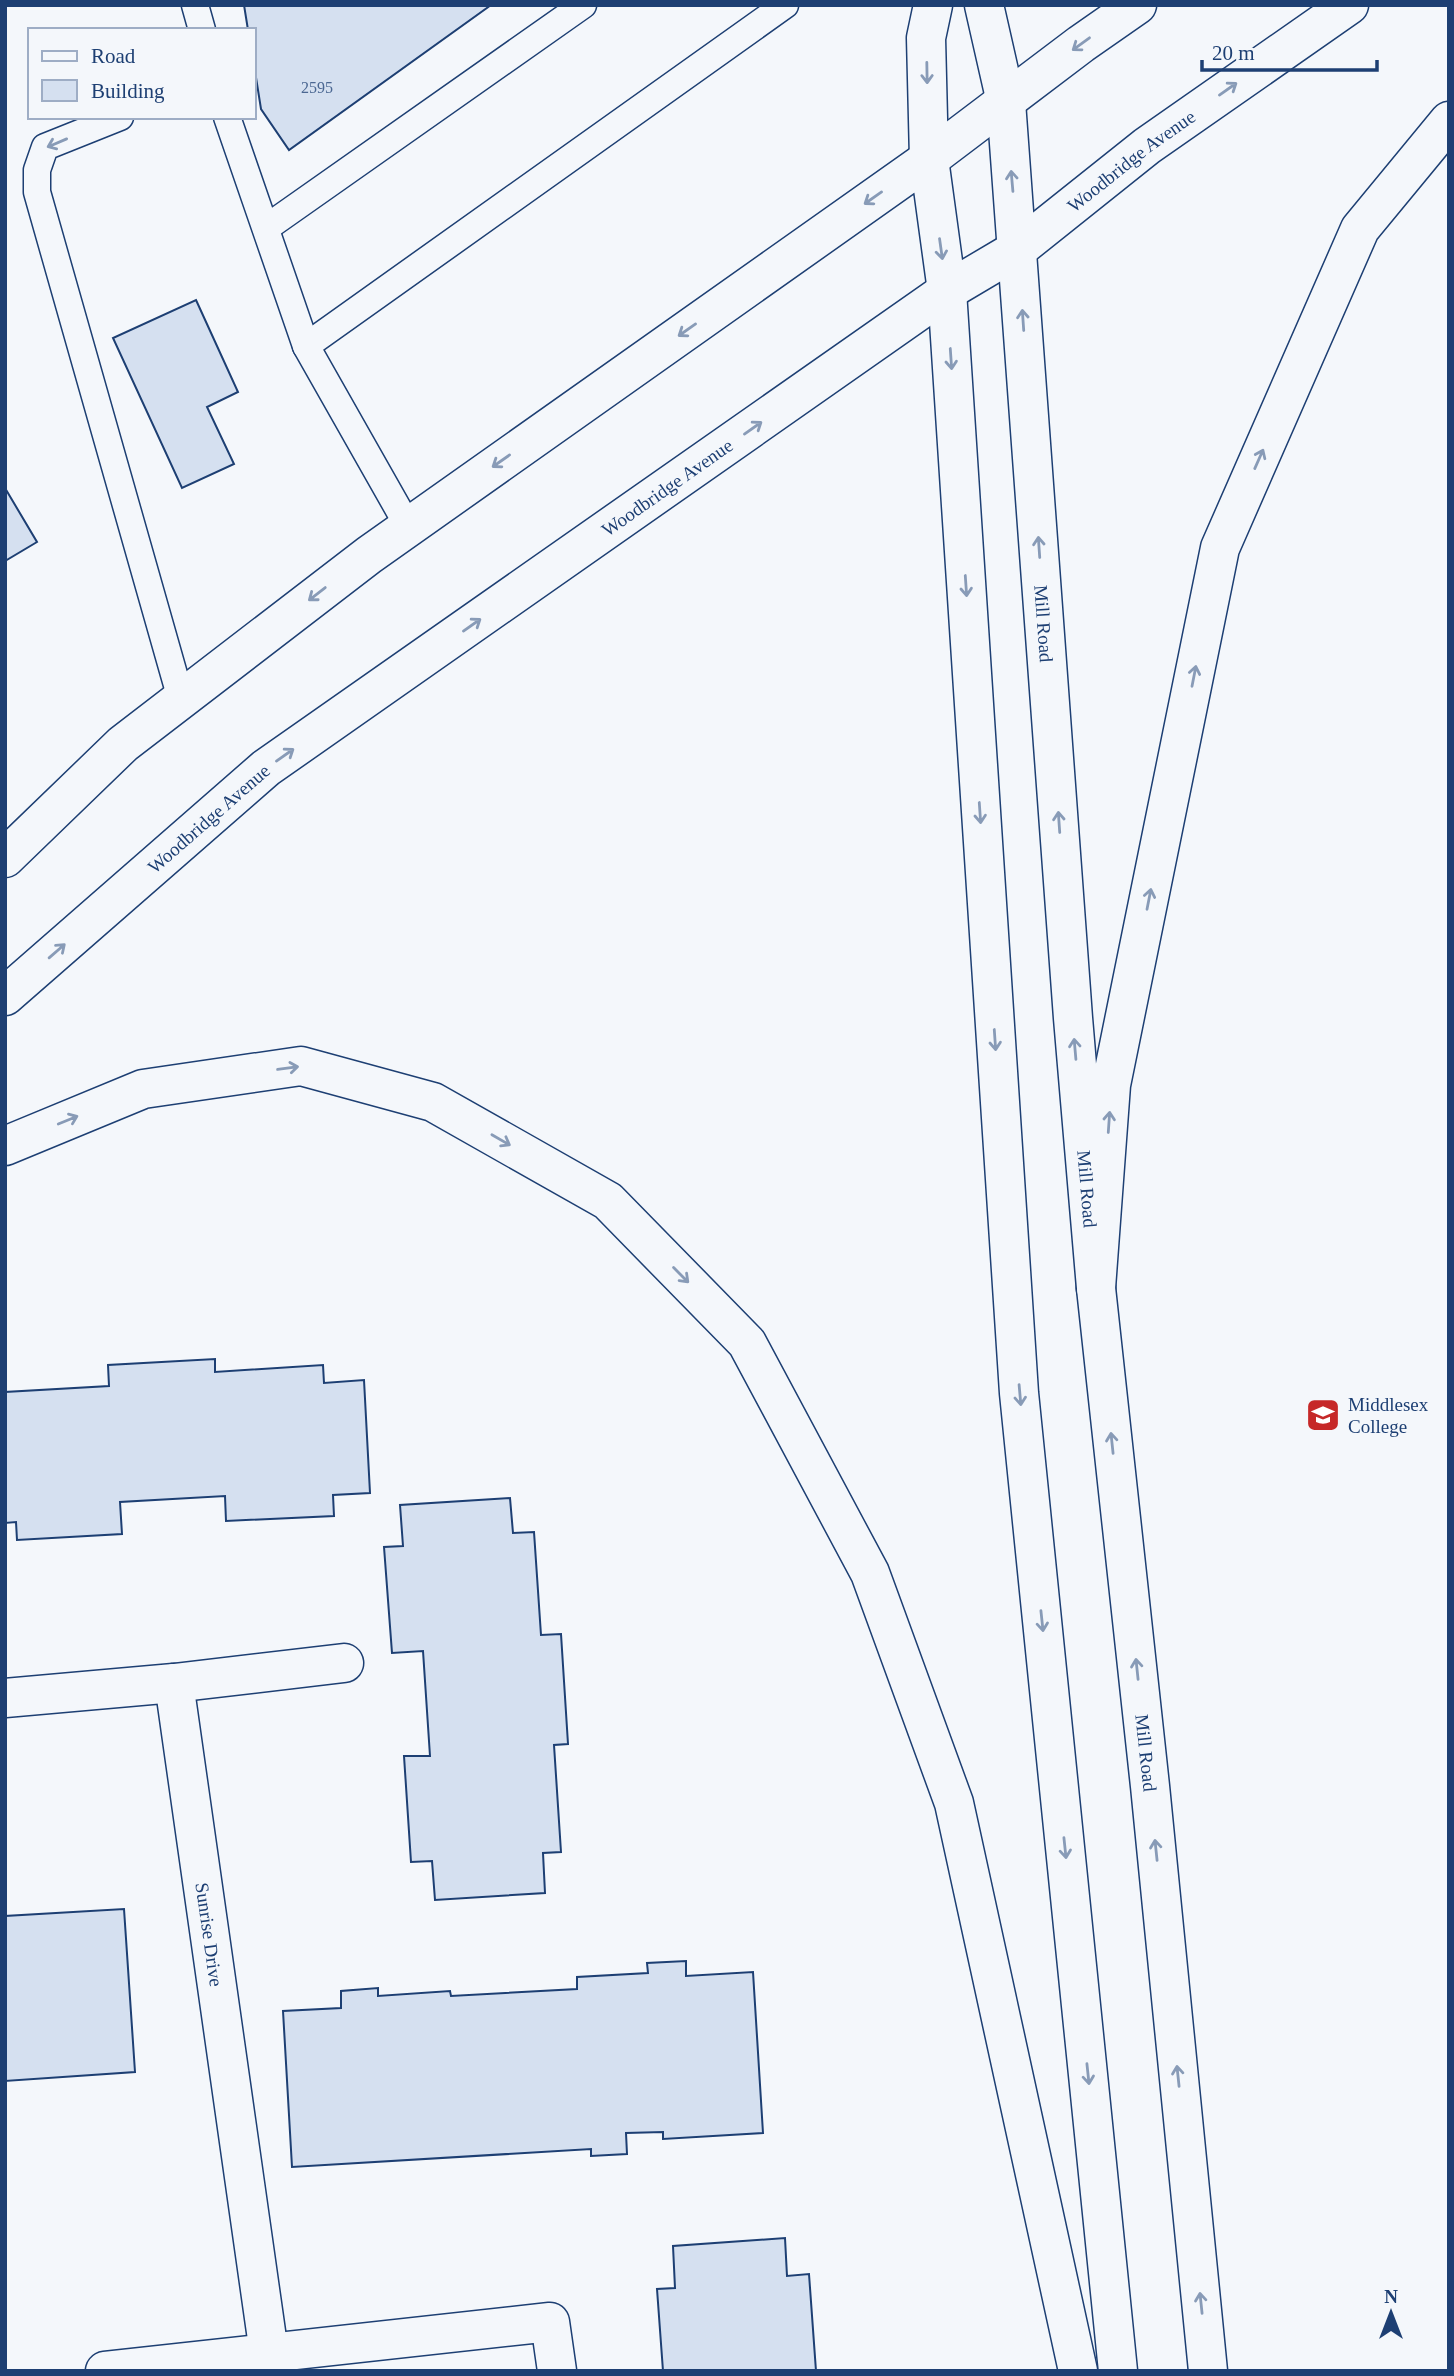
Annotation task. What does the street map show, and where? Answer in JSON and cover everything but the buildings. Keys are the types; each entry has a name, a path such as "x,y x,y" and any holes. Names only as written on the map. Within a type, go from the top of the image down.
{"street":[{"path":"933,5 926,38 929,159 947,291 1019,1393 1118,2371"},
{"name":"Mill Road","path":"985,5 1006,102 1073,1018 1096,1288 1208,2371"},
{"path":"5,858 123,744 408,526 929,159 1137,5"},
{"name":"Woodbridge Avenue","path":"5,996 266,768 947,291 1018,250 1147,146 1349,5"},
{"path":"1096,1288 1111,1085 1220,548 1360,229 1449,121"},
{"path":"5,1146 143,1089 301,1066 433,1102 608,1201 747,1343 870,1573 954,1803 1078,2371"},
{"path":"5,1698 174,1683 344,1663"},
{"name":"Sunrise Drive","path":"174,1683 270,2353"},
{"path":"105,2371 550,2322 556,2371"}],"lane":[{"path":"195,5 201,28"},
{"path":"267,228 583,5"},
{"path":"306,346 785,5"},
{"path":"115,119 46,148 37,170 37,192 181,699"},
{"path":"228,119 306,346 408,526"}],"place":[{"name":"Middlesex College","path":"1323,1415"}]}
